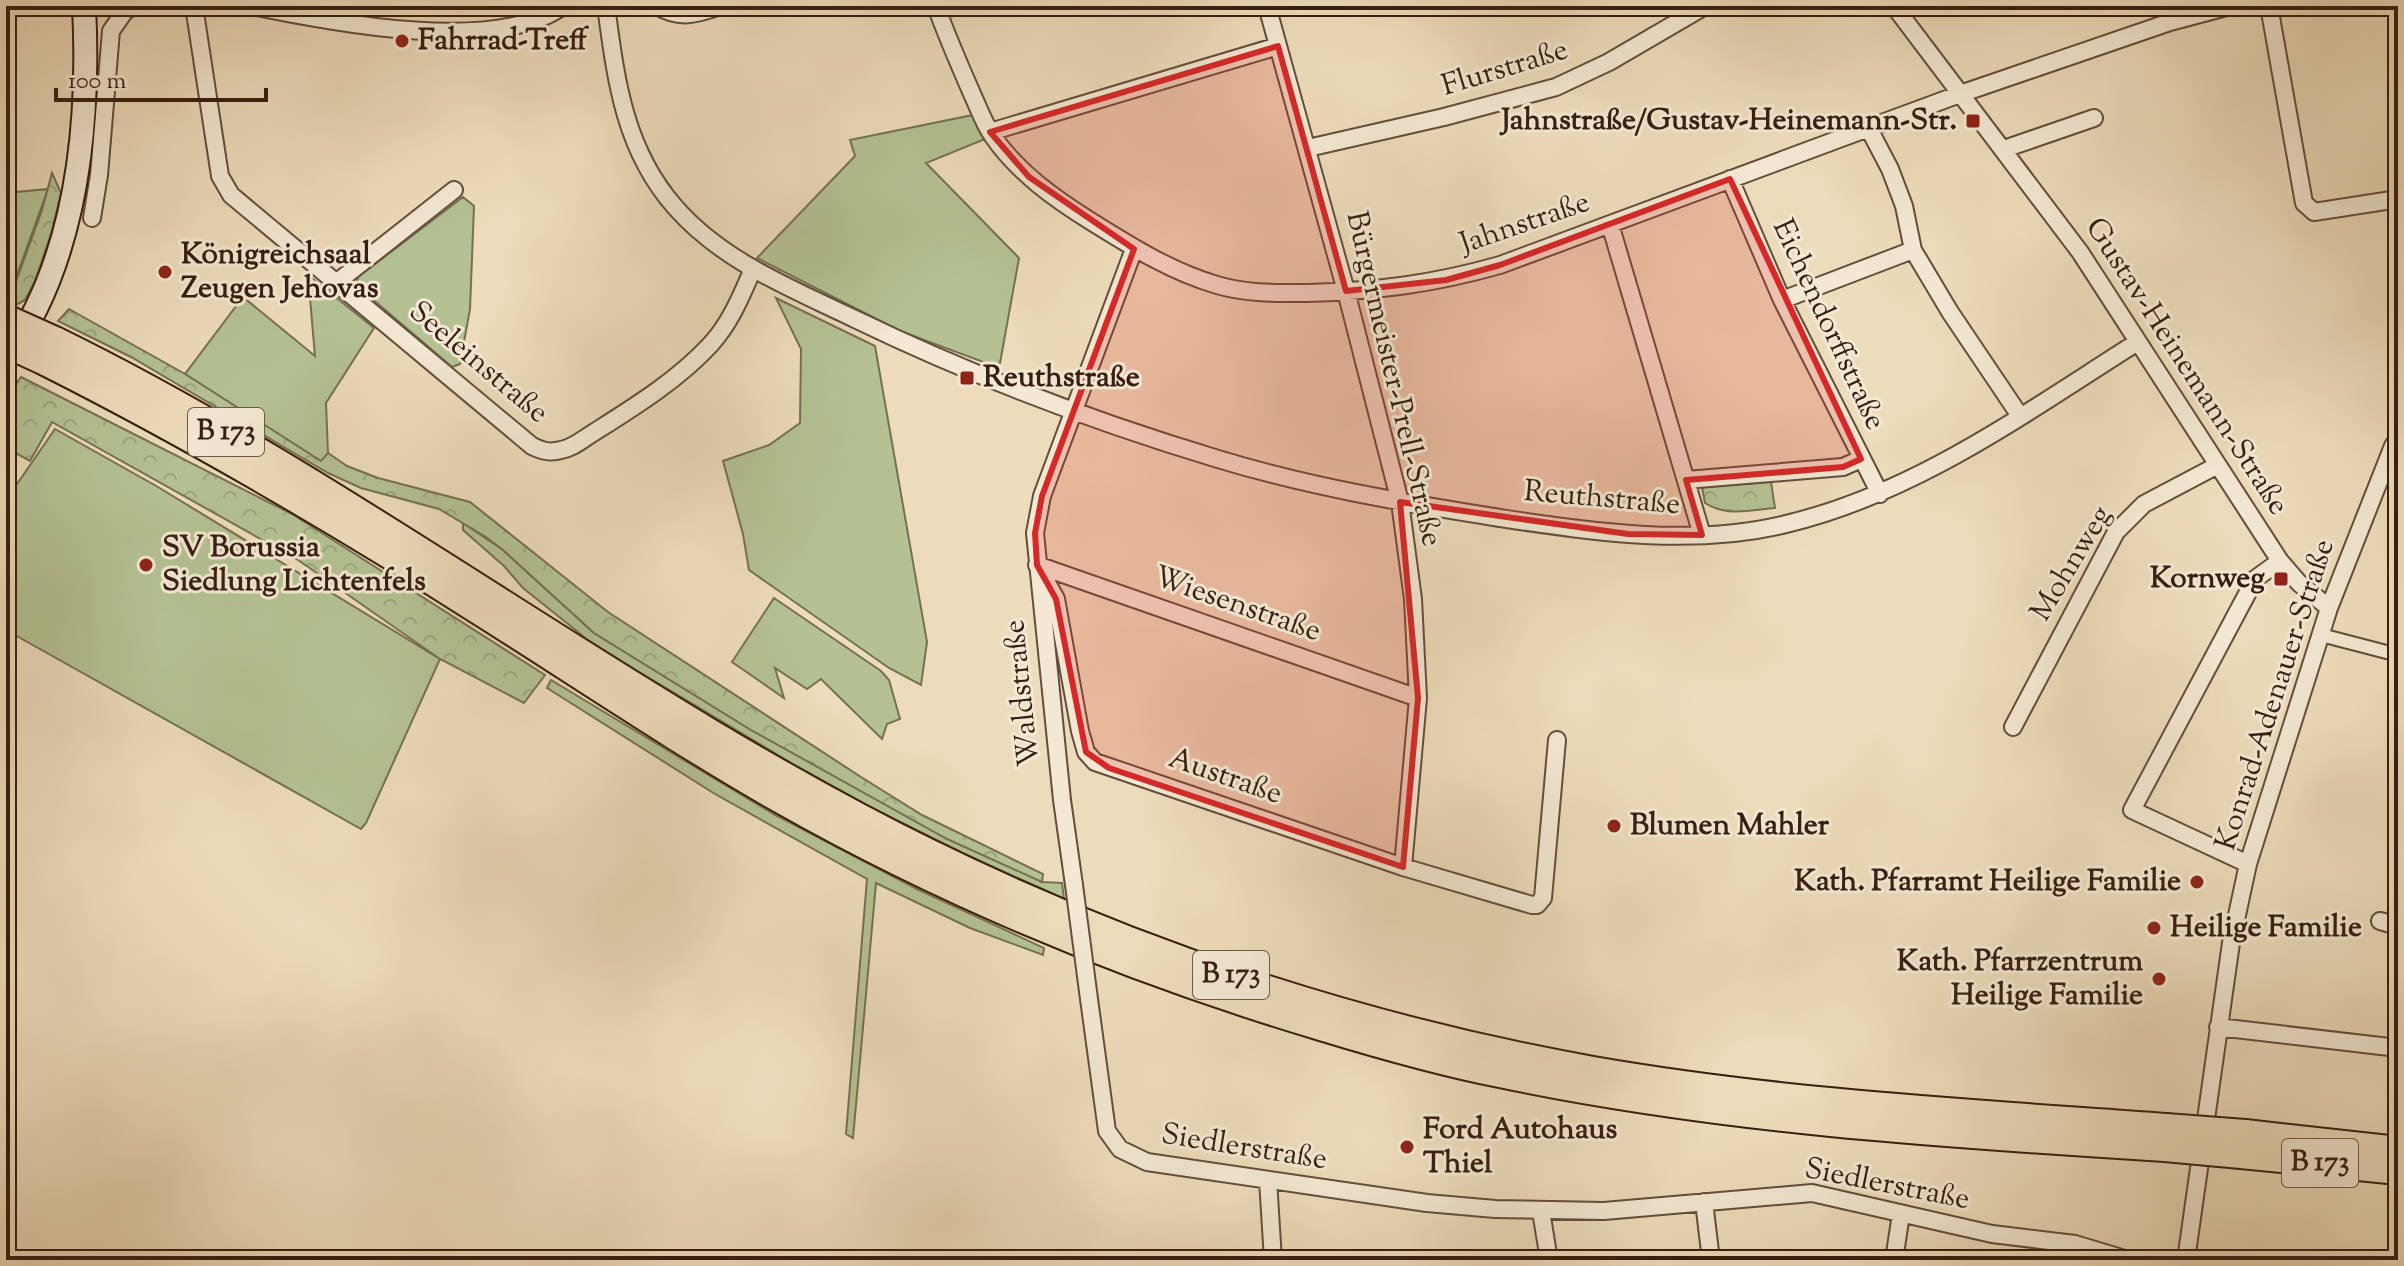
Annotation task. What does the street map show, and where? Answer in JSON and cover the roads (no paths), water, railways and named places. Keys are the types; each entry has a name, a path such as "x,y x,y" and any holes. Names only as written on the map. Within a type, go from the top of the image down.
{"highway":[{"name":"B 173","path":"6,318 50,351 271,483 780,799 924,874 1070,941 1123,961 1266,1010 1390,1047 1495,1074 1594,1092 1798,1121 2398,1150"},
{"name":"B 173","path":"6,344 50,351"},
{"name":"B 173","path":"2243,1144 2398,1171"}],"main road":[{"path":"6,359 39,304 67,218 75,180 83,105 84,6"}],"street":[{"path":"92,218 99,175 111,31 125,11 134,6"},
{"name":"Seeleinstraße","path":"194,6 220,176 225,188 532,446 550,452 566,450 632,409 690,365 712,344 731,319 753,269"},
{"path":"252,6 369,25 440,31 493,31 546,18 563,6"},
{"name":"Reuthstraße","path":"606,6 619,96 637,151 676,208 709,239 753,269 899,340 1072,411 1220,460 1400,502 1628,534 1702,535 1785,525 1880,494 1944,463 2136,343"},
{"path":"657,6 677,15 690,16 721,6"},
{"path":"937,8 958,6"},
{"path":"1267,6 1276,6"},
{"name":"Bürgermeister-Prell-Straße","path":"1267,6 1308,148 1400,502 1413,599 1418,698 1403,867"},
{"name":"Flurstraße","path":"1308,148 1556,87 1609,62 1705,6"},
{"name":"Gustav-Heinemann-Straße","path":"1894,6 2080,252 2136,343 2280,561 2299,583 2329,608"},
{"name":"Jahnstraße","path":"937,8 945,33 990,132 1029,177 1071,209 1134,249 1180,272 1218,286 1253,292 1393,289 1446,280 1500,265 1869,129 2167,14 2230,6"},
{"path":"2269,6 2304,203 2314,212 2398,199"},
{"path":"990,132 1278,46"},
{"path":"2004,149 2094,118"},
{"path":"1869,129 1890,169 1904,206 1913,250 1950,312 2020,416"},
{"name":"Eichendorffstraße","path":"1730,179 1782,300 1880,494"},
{"path":"336,283 454,190"},
{"path":"1610,224 1702,535"},
{"name":"Waldstraße","path":"1115,1144 1103,1116 1062,800 1035,533 1037,511 1134,249"},
{"path":"1782,300 1913,250"},
{"name":"Konrad-Adenauer-Straße","path":"2186,1260 2231,943 2248,864 2329,608 2398,438"},
{"path":"1686,480 1843,467 1861,459"},
{"name":"Mohnweg","path":"2013,727 2116,532 2144,504 2216,466"},
{"path":"2248,864 2132,810 2255,579 2280,561"},
{"name":"Wiesenstraße","path":"1037,565 1418,698"},
{"name":"Austraße","path":"1037,565 1056,599 1080,731 1086,752 1095,762 1403,867 1537,905 1543,898 1557,740"},
{"path":"2321,635 2398,655"},
{"path":"2380,921 2398,926"},
{"path":"2218,1027 2398,1048"},
{"name":"Siedlerstraße","path":"1115,1144 1127,1154 1162,1166 1427,1203 1541,1211 1643,1209 1812,1193 2073,1252 2128,1260"},
{"path":"1268,1180 1273,1260"},
{"path":"1704,1202 1711,1260"},
{"path":"1541,1211 1549,1260"},
{"path":"1894,1260 1901,1214"}],"place":[{"name":"Fahrrad-Treff","path":"402,41"},
{"name":"Jahnstraße/Gustav-Heinemann-Str.","path":"1973,121"},
{"name":"Königreichsaal Zeugen Jehovas","path":"165,272"},
{"name":"Reuthstraße","path":"967,378"},
{"name":"SV Borussia Siedlung Lichtenfels","path":"146,565"},
{"name":"Kornweg","path":"2281,579"},
{"name":"Blumen Mahler","path":"1614,826"},
{"name":"Kath. Pfarramt Heilige Familie","path":"2197,882"},
{"name":"Heilige Familie","path":"2154,928"},
{"name":"Kath. Pfarrzentrum Heilige Familie","path":"2159,979"},
{"name":"Ford Autohaus Thiel","path":"1407,1147"}]}
